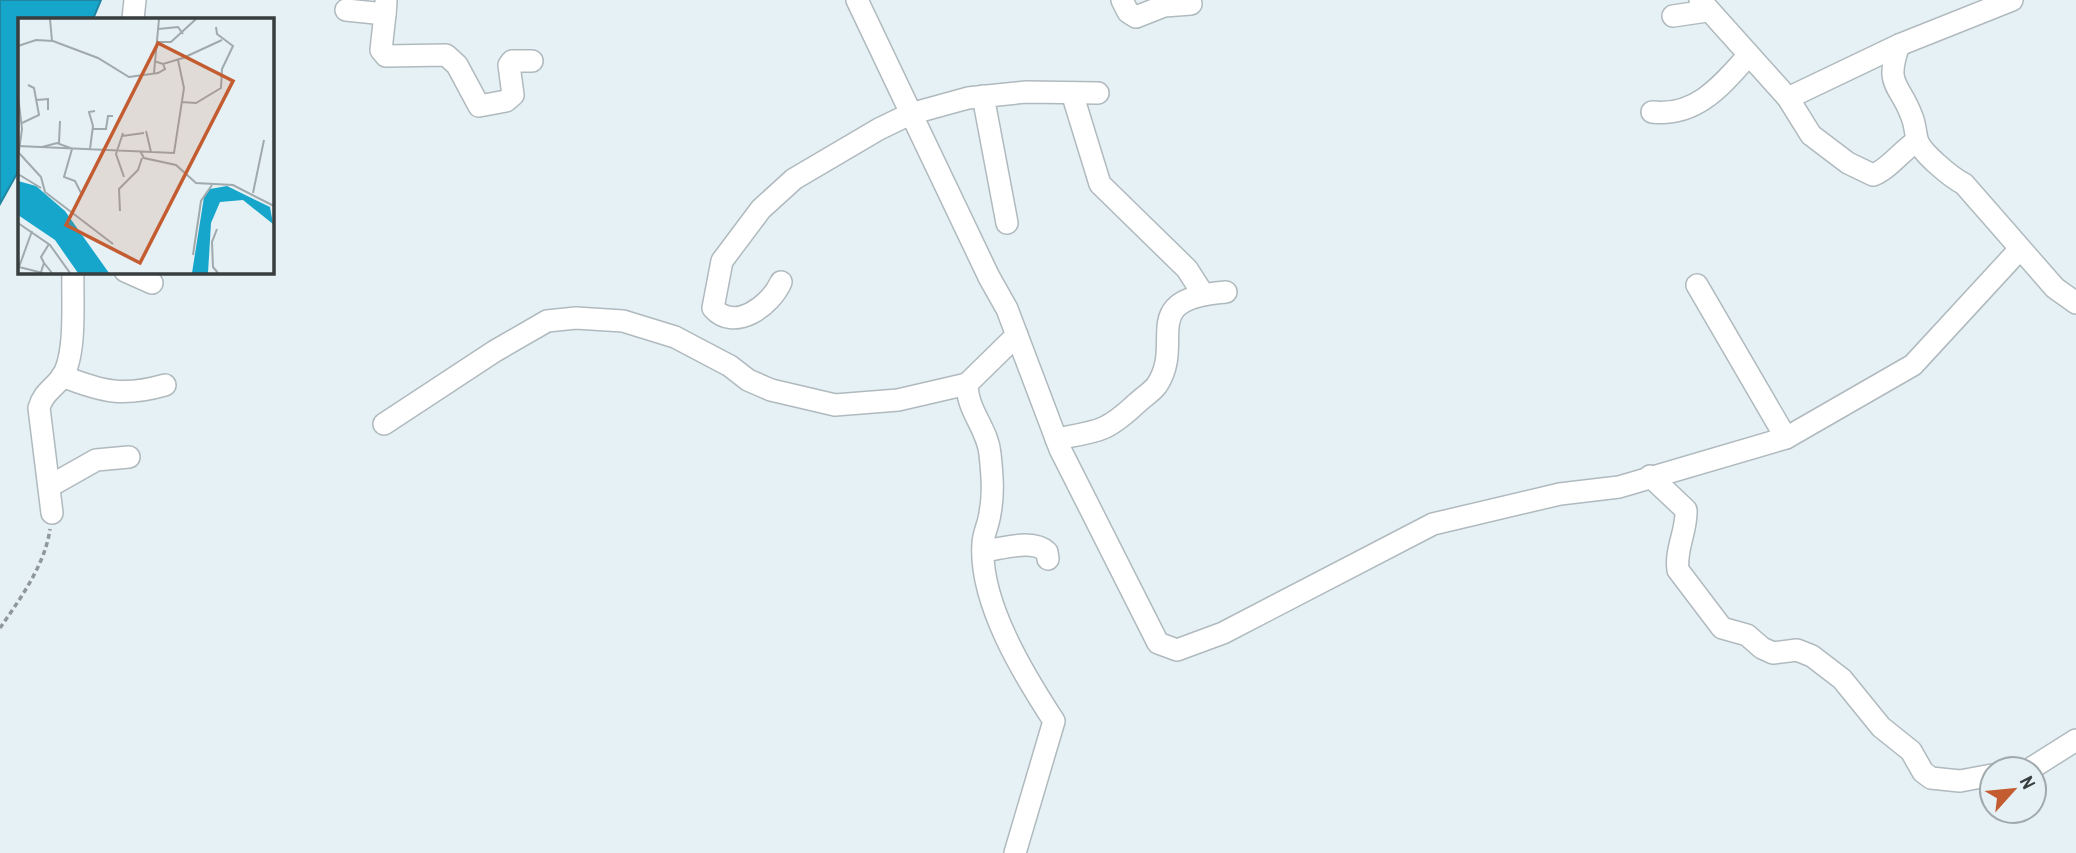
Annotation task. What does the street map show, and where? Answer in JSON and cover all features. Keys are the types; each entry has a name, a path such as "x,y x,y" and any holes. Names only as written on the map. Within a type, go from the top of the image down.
{"street":[{"path":"133,18 135,0"},
{"path":"858,0 910,114 1007,309 1056,439 1158,643 1177,650 1223,633 1433,524 1560,494 1619,487 1786,438 1913,365 2019,250"},
{"path":"1122,0 1128,12 1136,18 1164,6 1191,4"},
{"path":"1787,98 1899,45 2012,0"},
{"path":"1673,16 1703,6 1787,98 1811,135 1848,163 1873,175 1883,172 1900,151 1917,141"},
{"path":"346,10 386,7 381,50 386,57 446,55 457,65 480,106 506,101 513,95 509,65 512,61 532,61"},
{"path":"1899,45 1892,76 1894,88 1912,115 1917,141 1952,178 1964,184 2055,288 2076,303"},
{"path":"1652,111 1672,114 1697,105 1748,56"},
{"path":"1072,93 1100,184 1187,269 1203,294"},
{"path":"781,282 776,292 745,317 719,315 713,308 722,261 761,209 794,178 910,114 983,96 1098,93"},
{"path":"983,96 1007,223"},
{"path":"52,513 39,408 43,396 62,376 70,348 73,273"},
{"path":"130,273 152,283"},
{"path":"1697,285 1786,438"},
{"path":"1056,439 1108,429 1157,385 1165,366 1167,324 1177,307 1198,294 1226,292"},
{"path":"384,424 547,321 576,318 624,321 674,337 730,366 748,380 771,390 835,405 898,400 967,384 1017,335"},
{"path":"62,376 103,392 139,393 165,385"},
{"path":"967,384 967,400 990,449 991,512 983,551 992,602 1038,696 1054,721 1015,853"},
{"path":"50,486 96,460 130,457"},
{"path":"1650,476 1686,510 1686,522 1676,560 1678,569 1722,628 1748,635 1773,653 1797,650 1824,664 1842,678 1881,727 1911,751 1923,772 1931,778 1960,781 1978,778"},
{"path":"983,551 1042,546 1048,559"},
{"path":"2048,758 2076,740"}],"path":[{"path":"0,628 23,595 48,542 52,513"}],"water":[{"path":"0,0 101,0 93,18 18,18 18,172 0,204"}]}
